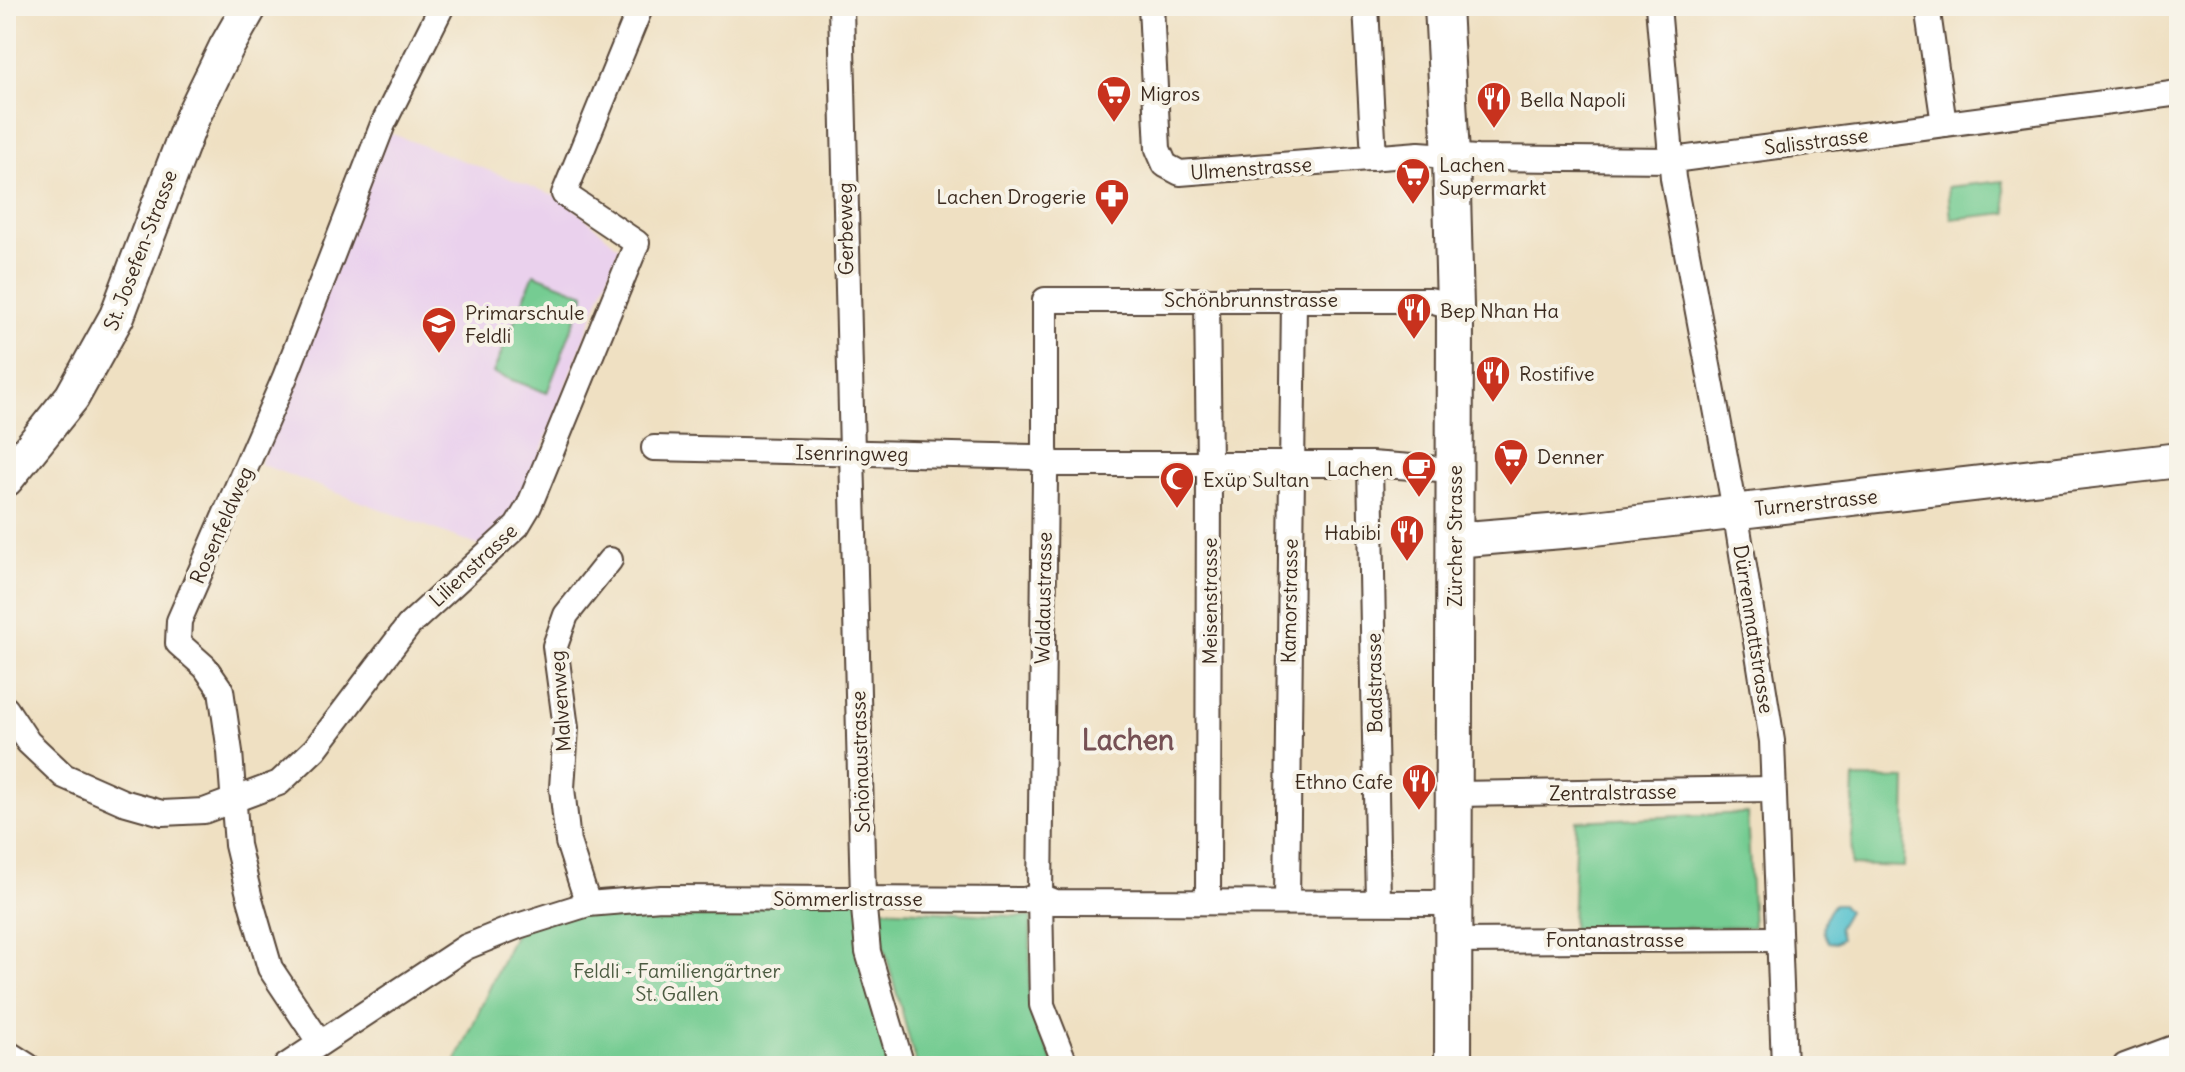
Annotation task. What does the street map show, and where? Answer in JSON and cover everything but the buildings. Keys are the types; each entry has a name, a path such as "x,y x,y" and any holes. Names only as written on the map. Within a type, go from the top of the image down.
{"main road":[{"name":"Zürcher Strasse","path":"1443,6 1455,307 1453,1066"}],"street":[{"name":"St. Josefen-Strasse","path":"6,479 72,397 117,316 192,118 250,6"},
{"name":"Rosenfeldweg","path":"320,1043 270,968 237,845 230,752 221,690 205,667 178,643 179,621 285,377 383,124 442,6"},
{"name":"Lilienstrasse","path":"6,709 28,742 64,776 123,802 162,813 204,811 232,801 279,783 315,749 409,625 517,526 529,506 637,243 564,194 641,6"},
{"name":"Gerbeweg","path":"841,6 851,453"},
{"name":"Ulmenstrasse","path":"1151,6 1158,149 1165,165 1180,173 1419,154 1451,156"},
{"path":"1366,6 1374,158"},
{"name":"Dürrenmattstrasse","path":"1658,6 1668,139 1675,186 1735,510 1772,741 1784,1066"},
{"path":"1927,6 1944,124"},
{"name":"Salisstrasse","path":"1451,156 1673,160 2179,93"},
{"name":"Schönbrunnstrasse","path":"1045,300 1430,300 1455,307"},
{"name":"Waldaustrasse","path":"1045,300 1047,464 1040,896 1042,1005 1066,1066"},
{"name":"Meisenstrasse","path":"1207,300 1208,902"},
{"name":"Kamorstrasse","path":"1287,901 1294,300"},
{"name":"Isenringweg","path":"654,448 1033,457 1047,464 1370,464 1454,470"},
{"name":"Schönaustrasse","path":"851,453 863,897 868,952 902,1066"},
{"name":"Turnerstrasse","path":"1454,540 1586,529 2179,460"},
{"name":"Badstrasse","path":"1370,464 1378,902"},
{"name":"Malvenweg","path":"588,904 568,842 562,788 566,728 555,646 566,615 610,560"},
{"name":"Zentralstrasse","path":"1454,794 1772,789"},
{"name":"Sömmerlistrasse","path":"286,1066 466,947 518,926 588,904 661,898 1024,900 1040,896 1055,902 1452,903"},
{"name":"Fontanastrasse","path":"1453,941 1778,939"},
{"path":"2125,1066 2179,1046"},
{"path":"6,1052 28,1066"}],"shaded area":[{"name":"Primarschule Feldli","path":"387,132 562,198 619,247 513,525 485,548 260,464"}],"green space":[{"path":"2003,181 2007,213 1951,219 1948,187"},
{"path":"534,274 585,294 547,393 493,373"},
{"path":"1854,778 1906,779 1904,867 1851,865"},
{"path":"1747,813 1753,927 1572,929 1576,821"},
{"name":"Feldli - Familiengärtner St. Gallen","path":"863,897 901,1066 454,1066 518,926 588,904"},
{"path":"880,909 1031,917 1029,999 1054,1066 917,1066 882,941"}],"water":[{"path":"1834,904 1842,904 1848,911 1838,928 1841,939 1835,943 1828,942 1823,927"}],"place":[{"name":"Migros","path":"1114,124"},
{"name":"Bella Napoli","path":"1494,130"},
{"name":"Lachen Supermarkt","path":"1413,206"},
{"name":"Lachen Drogerie","path":"1112,227"},
{"name":"Bep Nhan Ha","path":"1414,341"},
{"name":"Primarschule Feldli","path":"439,355"},
{"name":"Rostifive","path":"1493,404"},
{"name":"Denner","path":"1511,487"},
{"name":"Lachen","path":"1419,499"},
{"name":"Exüp Sultan","path":"1177,510"},
{"name":"Habibi","path":"1407,563"},
{"name":"Ethno Cafe","path":"1419,812"}],"district":[{"name":"Lachen","path":"1128,740"}]}
